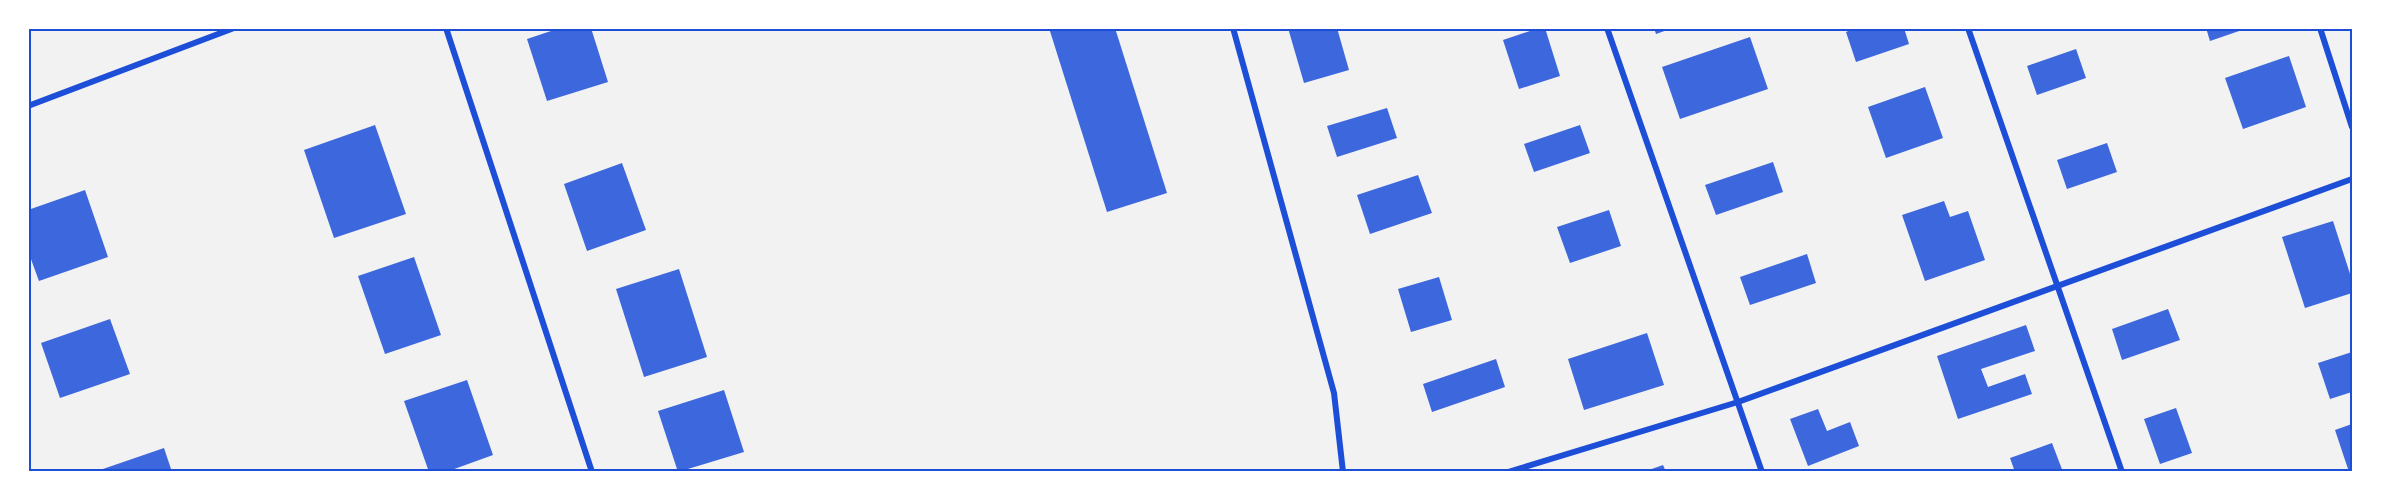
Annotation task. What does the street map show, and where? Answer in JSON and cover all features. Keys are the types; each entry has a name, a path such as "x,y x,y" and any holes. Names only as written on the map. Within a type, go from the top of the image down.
{"street":[{"path":"28,106 234,28"},
{"path":"446,28 592,471"},
{"path":"1233,28 1334,393 1343,471"},
{"path":"1607,28 1762,471"},
{"path":"1968,28 2122,471"},
{"path":"2320,28 2352,127"},
{"path":"1508,471 1738,402 2352,179"}],"building":[{"path":"560,28 591,28 608,82 547,101 527,39"},
{"path":"1049,28 1115,28 1167,193 1107,212"},
{"path":"1288,28 1337,28 1349,70 1304,83"},
{"path":"1545,28 1560,76 1519,89 1503,40"},
{"path":"1654,28 1670,28 1670,29 1656,34"},
{"path":"1855,28 1904,28 1909,44 1856,62 1846,32"},
{"path":"2206,28 2245,28 2245,29 2210,41"},
{"path":"1750,37 1768,89 1680,119 1662,67"},
{"path":"2076,49 2086,78 2037,95 2027,66"},
{"path":"2289,56 2306,107 2243,129 2225,78"},
{"path":"1925,87 1943,138 1886,158 1868,107"},
{"path":"1387,108 1397,138 1337,157 1327,126"},
{"path":"375,125 406,214 334,238 304,150"},
{"path":"1580,125 1590,153 1534,172 1524,144"},
{"path":"2107,143 2117,172 2067,189 2057,160"},
{"path":"1773,162 1783,192 1716,215 1705,185"},
{"path":"622,163 646,230 587,251 564,184"},
{"path":"1418,175 1432,213 1370,234 1357,195"},
{"path":"85,190 108,257 39,281 28,251 28,210"},
{"path":"1944,201 1950,217 1968,211 1985,260 1925,281 1902,215"},
{"path":"1609,210 1621,246 1570,263 1557,227"},
{"path":"2333,221 2352,280 2352,293 2305,308 2282,237"},
{"path":"1807,254 1816,283 1750,305 1740,277"},
{"path":"414,257 441,335 385,354 358,276"},
{"path":"679,269 707,357 644,377 616,289"},
{"path":"1439,277 1452,320 1411,332 1398,289"},
{"path":"2168,309 2180,340 2122,360 2112,329"},
{"path":"110,319 130,374 60,398 41,343"},
{"path":"2026,325 2035,351 1981,369 1988,387 2025,374 2032,394 1958,419 1937,356"},
{"path":"1647,333 1664,385 1584,410 1568,359"},
{"path":"2352,352 2352,392 2330,399 2318,363"},
{"path":"1496,359 1505,387 1432,412 1423,384"},
{"path":"467,380 493,455 446,472 429,472 404,401"},
{"path":"724,390 744,452 678,472 658,411"},
{"path":"2176,408 2192,453 2160,464 2144,419"},
{"path":"1818,409 1827,431 1850,422 1859,446 1808,466 1790,419"},
{"path":"2352,424 2352,472 2349,472 2335,430"},
{"path":"2052,443 2063,472 2015,472 2010,458"},
{"path":"164,448 172,472 101,472 100,470"},
{"path":"1663,465 1666,472 1646,472 1646,471"}]}
